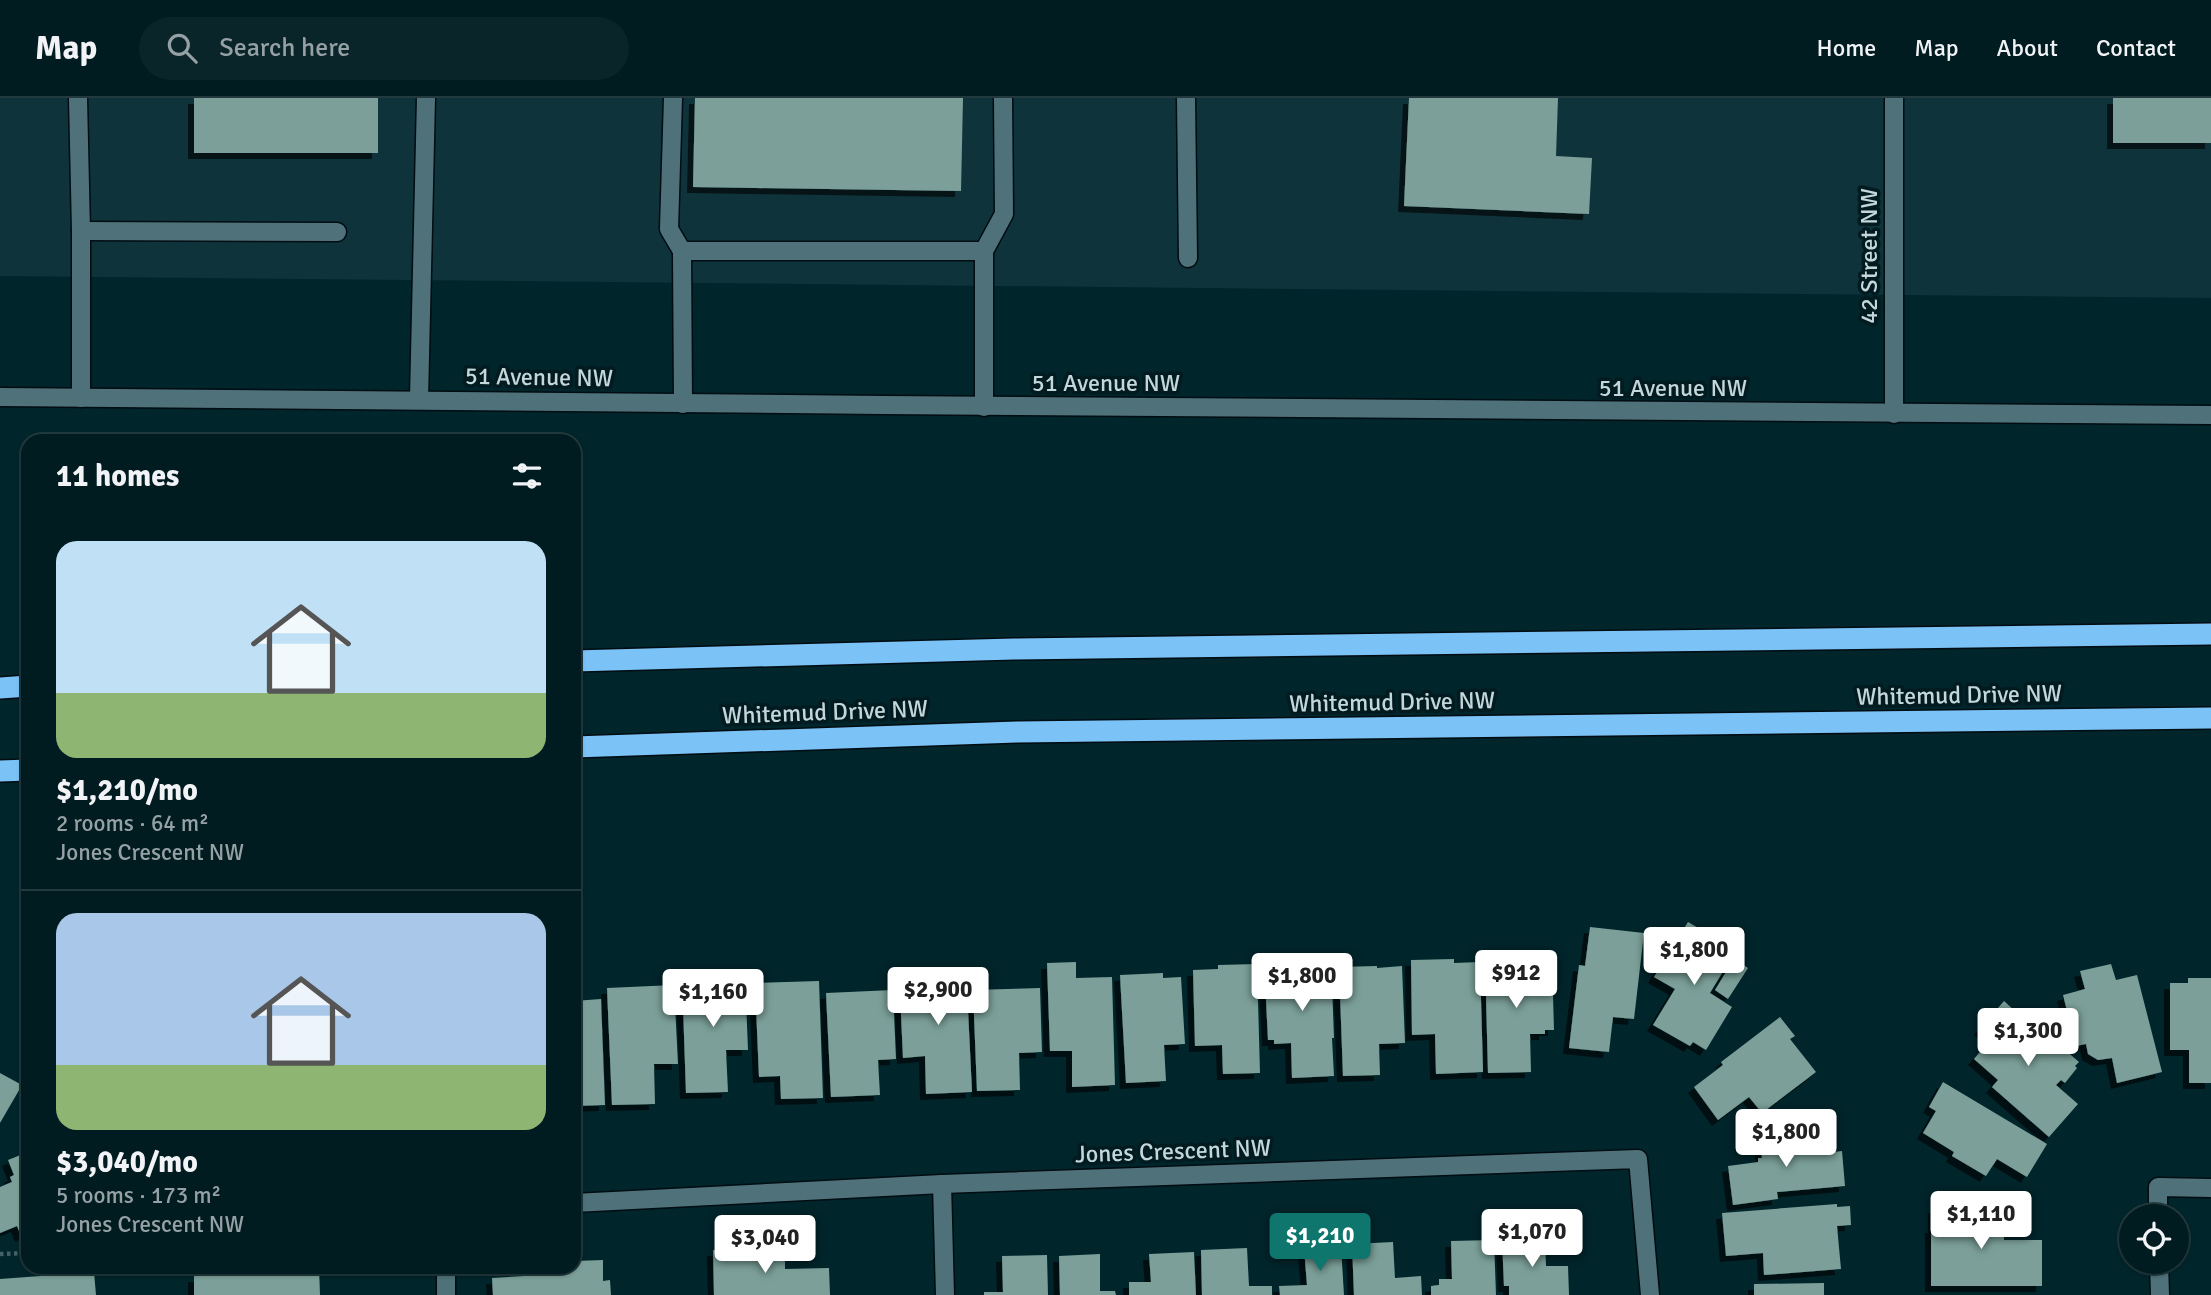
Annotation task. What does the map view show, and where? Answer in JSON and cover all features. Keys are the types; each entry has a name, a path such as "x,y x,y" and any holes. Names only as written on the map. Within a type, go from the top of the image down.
{"highway":[{"path":"581,661 1013,649 2211,634"},
{"path":"0,688 21,687"},
{"name":"Whitemud Drive NW","path":"581,747 1017,732 2211,718"},
{"path":"0,771 21,770"}],"street":[{"path":"78,98 81,398"},
{"path":"419,399 426,98"},
{"path":"673,98 669,229 682,251 683,404"},
{"path":"984,407 984,251 1004,214 1003,98"},
{"path":"1186,98 1188,258"},
{"name":"42 Street NW","path":"1894,98 1894,414"},
{"path":"81,231 337,232"},
{"path":"682,251 984,251"},
{"name":"51 Avenue NW","path":"0,397 2211,415"},
{"name":"Jones Crescent NW","path":"581,1203 942,1184 1638,1159 1650,1295"},
{"path":"942,1184 945,1295"},
{"path":"2158,1204 2158,1188 2211,1188"},
{"path":"446,1274 446,1295"},
{"path":"2159,1274 2160,1295"}],"path":[{"path":"0,1254 21,1253"}],"shaded area":[{"path":"0,98 2211,98 2211,298 0,276"}],"building":[{"path":"194,98 378,98 378,153 194,153"},
{"path":"695,98 963,98 961,191 693,187"},
{"path":"1409,98 1558,98 1556,156 1592,158 1589,214 1404,206"},
{"path":"2113,98 2211,98 2211,143 2113,143"},
{"path":"1688,922 1736,950 1710,993 1732,1007 1706,1050 1693,1042 1690,1046 1653,1025 1675,989 1654,977"},
{"path":"1590,927 1644,933 1634,1019 1613,1017 1609,1052 1569,1048 1579,965 1585,966"},
{"path":"1526,956 1526,961 1552,960 1554,1030 1545,1030 1545,1034 1530,1034 1531,1072 1488,1073 1485,958"},
{"path":"1331,957 1334,1076 1292,1078 1291,1043 1274,1044 1274,1040 1268,1040 1264,960"},
{"path":"1454,959 1454,963 1480,962 1483,1072 1436,1074 1435,1034 1412,1035 1411,960"},
{"path":"1734,959 1748,968 1728,999 1715,990"},
{"path":"1076,962 1076,978 1112,977 1115,1085 1072,1087 1072,1051 1050,1051 1047,963"},
{"path":"1257,964 1260,1073 1223,1074 1222,1045 1195,1046 1193,970 1218,969 1218,965"},
{"path":"2111,964 2116,980 2137,975 2162,1072 2117,1083 2112,1058 2098,1060 2088,1054 2086,1044 2076,1046 2063,995 2085,989 2080,971"},
{"path":"1402,966 1405,1043 1379,1044 1380,1075 1343,1076 1339,967"},
{"path":"966,968 972,1092 926,1094 925,1056 903,1058 899,971"},
{"path":"1163,973 1163,978 1181,977 1185,1044 1164,1045 1166,1081 1126,1083 1120,975"},
{"path":"745,975 748,1050 726,1050 728,1092 686,1093 682,977"},
{"path":"2188,978 2211,978 2211,1083 2189,1083 2189,1050 2170,1050 2170,983 2188,983"},
{"path":"819,981 823,1098 781,1099 780,1076 759,1077 755,983"},
{"path":"674,985 678,1064 654,1064 655,1104 612,1105 607,988"},
{"path":"1040,988 1042,1052 1019,1053 1020,1090 977,1091 973,990"},
{"path":"893,990 896,1059 878,1060 880,1095 831,1097 826,993"},
{"path":"601,999 605,1105 581,1106 581,1000"},
{"path":"2004,1001 2015,1011 2018,1009 2079,1062 2065,1083 2061,1080 2056,1085 2078,1104 2049,1137 1992,1087 1998,1080 1974,1059 1992,1038 1980,1029"},
{"path":"1780,1017 1795,1036 1790,1039 1816,1072 1762,1113 1749,1097 1718,1120 1694,1087 1723,1065 1721,1062"},
{"path":"0,1073 21,1087 0,1123"},
{"path":"1943,1082 2047,1144 2027,1177 1997,1159 1986,1176 1952,1156 1954,1152 1923,1133 1936,1111 1929,1107"},
{"path":"1814,1130 1816,1154 1842,1151 1845,1186 1777,1192 1778,1199 1733,1205 1728,1166 1758,1162 1758,1158 1762,1158 1760,1145 1767,1134"},
{"path":"21,1155 21,1236 17,1226 0,1233 0,1187 12,1182 10,1177 14,1175 8,1160"},
{"path":"1837,1204 1837,1207 1850,1206 1851,1225 1837,1226 1841,1269 1764,1275 1763,1253 1726,1256 1722,1213"},
{"path":"1934,1207 2004,1207 2004,1240 2042,1240 2042,1286 1931,1286 1931,1227 1934,1227"},
{"path":"1545,1237 1546,1266 1568,1266 1569,1295 1509,1295 1509,1286 1504,1286 1502,1239"},
{"path":"1494,1240 1496,1295 1431,1295 1431,1286 1439,1285 1439,1279 1452,1279 1451,1241"},
{"path":"1393,1242 1395,1278 1421,1276 1422,1295 1354,1295 1352,1244"},
{"path":"1341,1246 1344,1295 1280,1295 1279,1286 1307,1285 1304,1248"},
{"path":"785,1248 785,1269 829,1268 830,1295 714,1295 713,1250"},
{"path":"1247,1248 1249,1286 1272,1286 1272,1295 1202,1295 1201,1250"},
{"path":"1194,1252 1196,1295 1129,1295 1129,1282 1151,1282 1149,1254"},
{"path":"1100,1254 1100,1291 1115,1291 1116,1295 1060,1295 1059,1256"},
{"path":"1047,1255 1048,1295 984,1295 984,1292 1003,1292 1002,1256"},
{"path":"603,1260 603,1281 610,1280 611,1295 493,1295 492,1278 524,1274 581,1274 581,1261"},
{"path":"94,1274 96,1295 0,1295 0,1279"},
{"path":"319,1274 320,1295 194,1295 194,1276"},
{"path":"1824,1283 1824,1295 1754,1295 1754,1284"}]}
